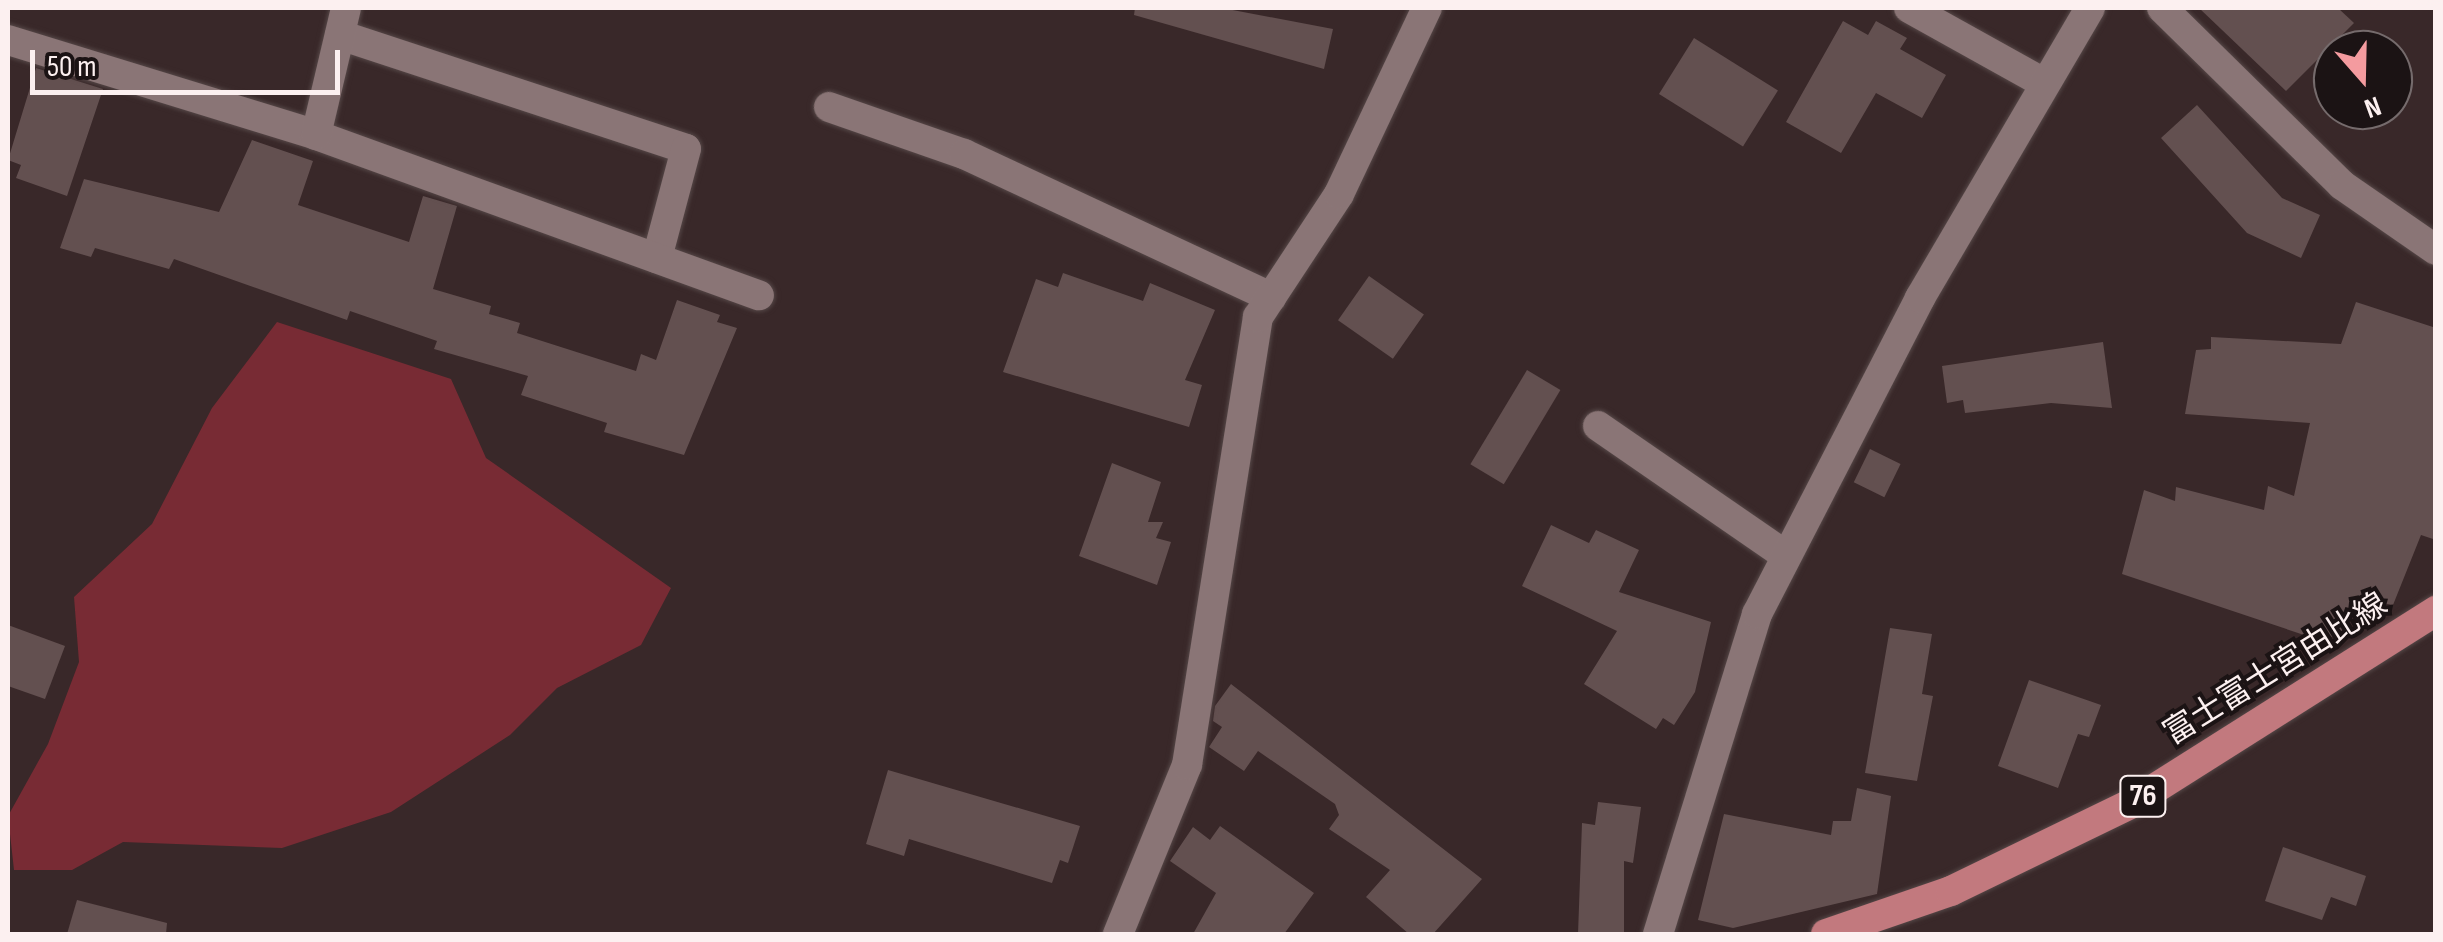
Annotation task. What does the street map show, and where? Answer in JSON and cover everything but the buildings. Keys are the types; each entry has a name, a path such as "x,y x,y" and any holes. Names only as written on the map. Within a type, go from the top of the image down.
{"main road":[{"name":"富士富士宮由比線","path":"1826,934 1951,891 2132,803 2436,610"}],"street":[{"path":"1118,934 1187,765 1258,316 1340,194 1427,8"},
{"path":"1909,8 2044,84"},
{"path":"1658,934 1696,794 1785,555 2044,84 2090,8"},
{"path":"2162,8 2342,185 2436,250"},
{"path":"316,134 343,21 686,148 657,258"},
{"path":"8,40 316,134 759,294"},
{"path":"829,106 964,154 1271,297"},
{"path":"1598,426 1785,555"}],"shaded area":[{"path":"277,322 451,379 486,458 671,588 641,645 557,688 510,735 391,812 282,848 123,842 72,870 14,870 8,816 48,744 79,662 74,597 152,524 212,408"}]}
